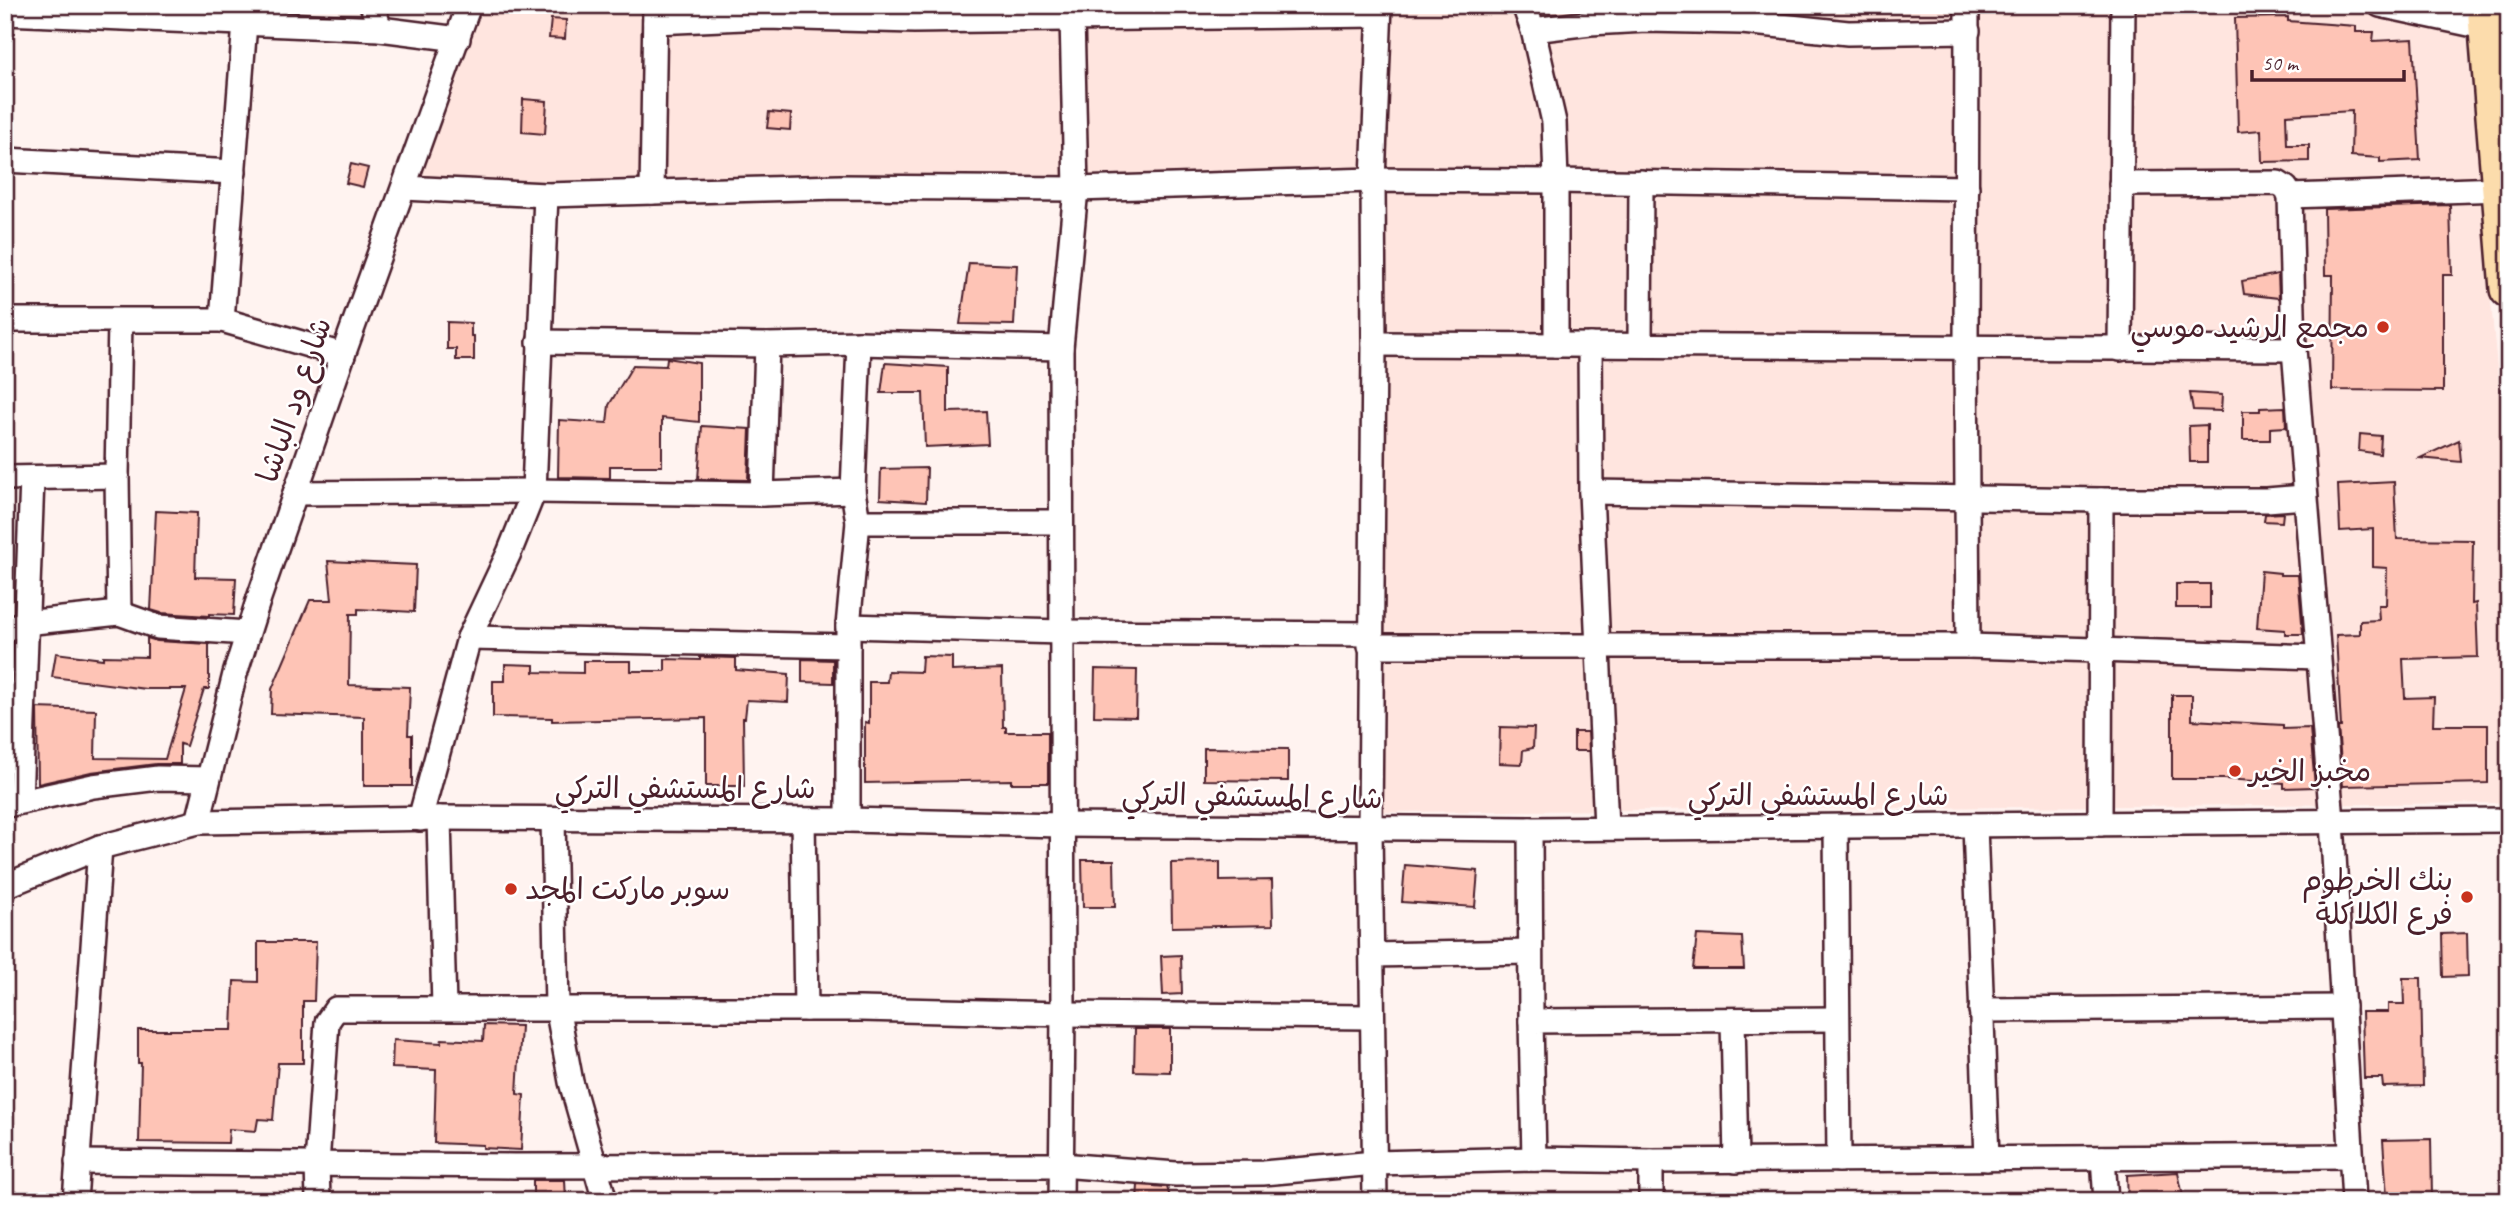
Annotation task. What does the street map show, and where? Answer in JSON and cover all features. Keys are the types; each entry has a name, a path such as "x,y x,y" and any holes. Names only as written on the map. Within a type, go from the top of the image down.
{"main road":[{"path":"2487,17 2509,289"}],"street":[{"path":"372,5 380,29"},
{"name":"شارع ود الباشا","path":"198,822 247,633 343,355 469,5"},
{"path":"1524,5 1533,30 1554,122 1556,345"},
{"path":"1968,5 1968,646"},
{"path":"2120,349 2123,5"},
{"path":"2380,5 2487,17"},
{"path":"652,192 655,14 765,11 1072,17 1380,10 1373,180 1370,829 1375,1201"},
{"path":"5,13 380,29 458,39"},
{"path":"1061,1201 1061,348 1076,188 1072,17"},
{"path":"1533,30 1646,20 1742,22 1848,33 1968,32"},
{"path":"222,320 245,23"},
{"path":"5,160 234,172"},
{"path":"404,188 547,195 840,187 1076,188 1373,180 1966,188"},
{"path":"1640,344 1641,183"},
{"path":"2121,184 2278,183 2286,188 2290,195 2294,349 2332,821 2354,1201"},
{"path":"2290,195 2502,189"},
{"path":"444,1008 430,818 470,638 534,491 547,195"},
{"path":"5,320 222,320 343,355"},
{"path":"119,612 117,475 120,321"},
{"path":"539,342 767,345 859,343 1061,348"},
{"path":"848,820 848,636 858,522 853,491 859,343"},
{"path":"1374,344 2294,349"},
{"path":"762,494 767,345"},
{"path":"1590,345 1591,492 1606,827"},
{"path":"5,478 117,475"},
{"path":"32,479 15,626 13,803 93,786 158,778 208,779"},
{"path":"295,493 534,491 762,494 853,491"},
{"path":"1591,492 2101,500 2267,500 2304,497"},
{"path":"2100,824 2101,500"},
{"path":"858,522 1061,522"},
{"path":"15,626 119,612 158,627 247,633"},
{"path":"470,638 1061,632 1597,647 1968,646 2318,657"},
{"name":"شارع المستشفي التركي","path":"5,887 100,847 198,822 430,818 848,820 1061,825 1531,829 2509,820"},
{"path":"553,820 557,1007 571,1082 604,1201"},
{"path":"803,820 806,1009"},
{"path":"1975,825 1987,1159"},
{"path":"1836,827 1839,1160"},
{"path":"1531,829 1530,952 1534,1159"},
{"path":"75,1201 100,847"},
{"path":"1371,955 1530,952"},
{"path":"318,1201 317,1164 327,1021 336,1009 557,1007 1371,1017"},
{"path":"1982,1010 2343,1007"},
{"path":"1531,1021 1837,1019"},
{"path":"1733,1020 1735,1161"},
{"path":"77,1162 1061,1166 1133,1173 1188,1174 1263,1173 1375,1163 1534,1159 1735,1161 2351,1156"},
{"path":"2103,1158 2106,1201"},
{"path":"1650,1161 1651,1201"}],"shaded area":[{"path":"475,5 2464,5 2509,500 2509,803 1381,812 1361,225 1362,186 977,189 419,180"}],"building":[{"path":"2288,17 2288,21 2356,26 2356,32 2374,32 2373,41 2413,39 2420,160 2380,162 2380,158 2351,156 2352,111 2286,115 2287,145 2309,145 2309,161 2262,162 2261,130 2238,132 2235,18"},
{"path":"551,19 566,20 565,39 549,38"},
{"path":"523,99 547,101 545,134 522,132"},
{"path":"769,112 791,114 790,130 767,128"},
{"path":"351,164 368,168 363,187 346,183"},
{"path":"2450,205 2452,275 2443,275 2443,391 2332,390 2333,275 2325,275 2324,209"},
{"path":"969,263 1017,265 1014,325 960,324"},
{"path":"2278,274 2279,298 2244,294 2242,281"},
{"path":"447,322 471,323 474,360 456,360 456,349 447,349"},
{"path":"667,358 699,363 699,422 662,418 662,466 610,466 610,478 558,477 559,420 607,423 609,405 633,365 666,366"},
{"path":"885,363 948,367 948,412 986,411 988,444 925,447 923,393 881,393"},
{"path":"2190,393 2222,395 2221,411 2193,410"},
{"path":"2285,407 2286,427 2270,428 2270,440 2243,440 2243,411"},
{"path":"2207,425 2207,462 2190,462 2189,426"},
{"path":"702,426 750,429 748,480 698,479"},
{"path":"2360,434 2381,436 2380,454 2359,451"},
{"path":"2459,440 2461,462 2420,458"},
{"path":"927,468 926,502 880,499 881,469"},
{"path":"2394,482 2397,539 2473,540 2472,604 2476,603 2478,657 2403,659 2405,698 2434,697 2433,725 2488,725 2488,783 2343,786 2338,727 2341,727 2336,635 2360,634 2360,621 2379,620 2378,605 2386,605 2387,568 2373,567 2373,529 2340,531 2338,485"},
{"path":"156,511 197,513 195,577 236,578 234,615 209,616 151,610"},
{"path":"2283,513 2282,522 2264,521 2265,514"},
{"path":"328,561 416,565 414,612 358,609 358,614 350,614 349,685 410,687 408,735 412,735 412,786 364,786 364,717 271,714 272,689 310,600 332,600"},
{"path":"2261,571 2298,575 2303,634 2285,634 2285,630 2257,628"},
{"path":"2176,584 2210,584 2210,608 2176,608"},
{"path":"147,638 209,644 209,689 204,689 186,746 180,744 180,764 156,764 91,772 38,784 37,708 96,710 95,758 165,759 186,689 146,689 52,677 56,653 103,659 103,656 147,657"},
{"path":"922,656 952,657 952,671 1002,669 1003,727 1006,727 1006,732 1048,732 1048,783 1011,783 1011,780 865,783 865,722 869,723 869,682 887,682 888,671 921,672"},
{"path":"700,657 736,658 736,670 789,674 788,702 747,700 743,718 744,786 706,786 706,718 552,721 552,718 493,717 493,681 505,681 505,664 534,665 534,672 583,673 583,661 631,661 631,671 665,671 665,659 700,660"},
{"path":"802,659 833,660 833,683 802,682"},
{"path":"1095,669 1137,670 1136,717 1094,716"},
{"path":"2172,695 2192,695 2192,720 2283,725 2283,729 2310,728 2315,787 2284,788 2284,783 2224,779 2172,779"},
{"path":"1500,727 1534,728 1533,748 1523,750 1522,764 1499,763"},
{"path":"1574,732 1588,732 1589,751 1574,751"},
{"path":"1204,748 1288,749 1288,781 1204,780"},
{"path":"1082,860 1114,860 1115,907 1083,907"},
{"path":"1220,862 1220,881 1272,880 1273,925 1172,927 1171,863"},
{"path":"1405,865 1478,871 1475,907 1402,902"},
{"path":"2467,933 2468,976 2443,977 2442,934"},
{"path":"1697,935 1742,937 1744,969 1693,969"},
{"path":"258,942 316,942 314,1001 303,1001 303,1063 278,1063 273,1120 258,1119 256,1131 229,1129 228,1143 139,1142 141,1063 138,1063 138,1030 232,1030 234,981 258,982"},
{"path":"1181,955 1182,994 1163,995 1161,956"},
{"path":"2403,978 2421,978 2423,1086 2383,1087 2382,1078 2364,1078 2362,1012 2388,1012 2388,1004 2404,1004"},
{"path":"484,1025 521,1026 517,1094 524,1095 521,1150 434,1143 436,1070 392,1068 393,1040 441,1043 442,1039 483,1041"},
{"path":"1135,1029 1170,1029 1170,1072 1134,1071"},
{"path":"2431,1139 2432,1197 2387,1197 2383,1140"},
{"path":"2178,1172 2184,1201 2128,1201 2127,1175"},
{"path":"533,1180 565,1180 566,1201 533,1201"},
{"path":"1138,1185 1167,1187 1171,1201 1137,1201"}],"place":[{"name":"مجمع الرشيد موسي","path":"2383,327"},
{"name":"مخبز الخير","path":"2235,771"},
{"name":"سوبر ماركت المجد","path":"511,889"},
{"name":"بنك الخرطوم فرع الكلاكلة","path":"2467,897"}]}
